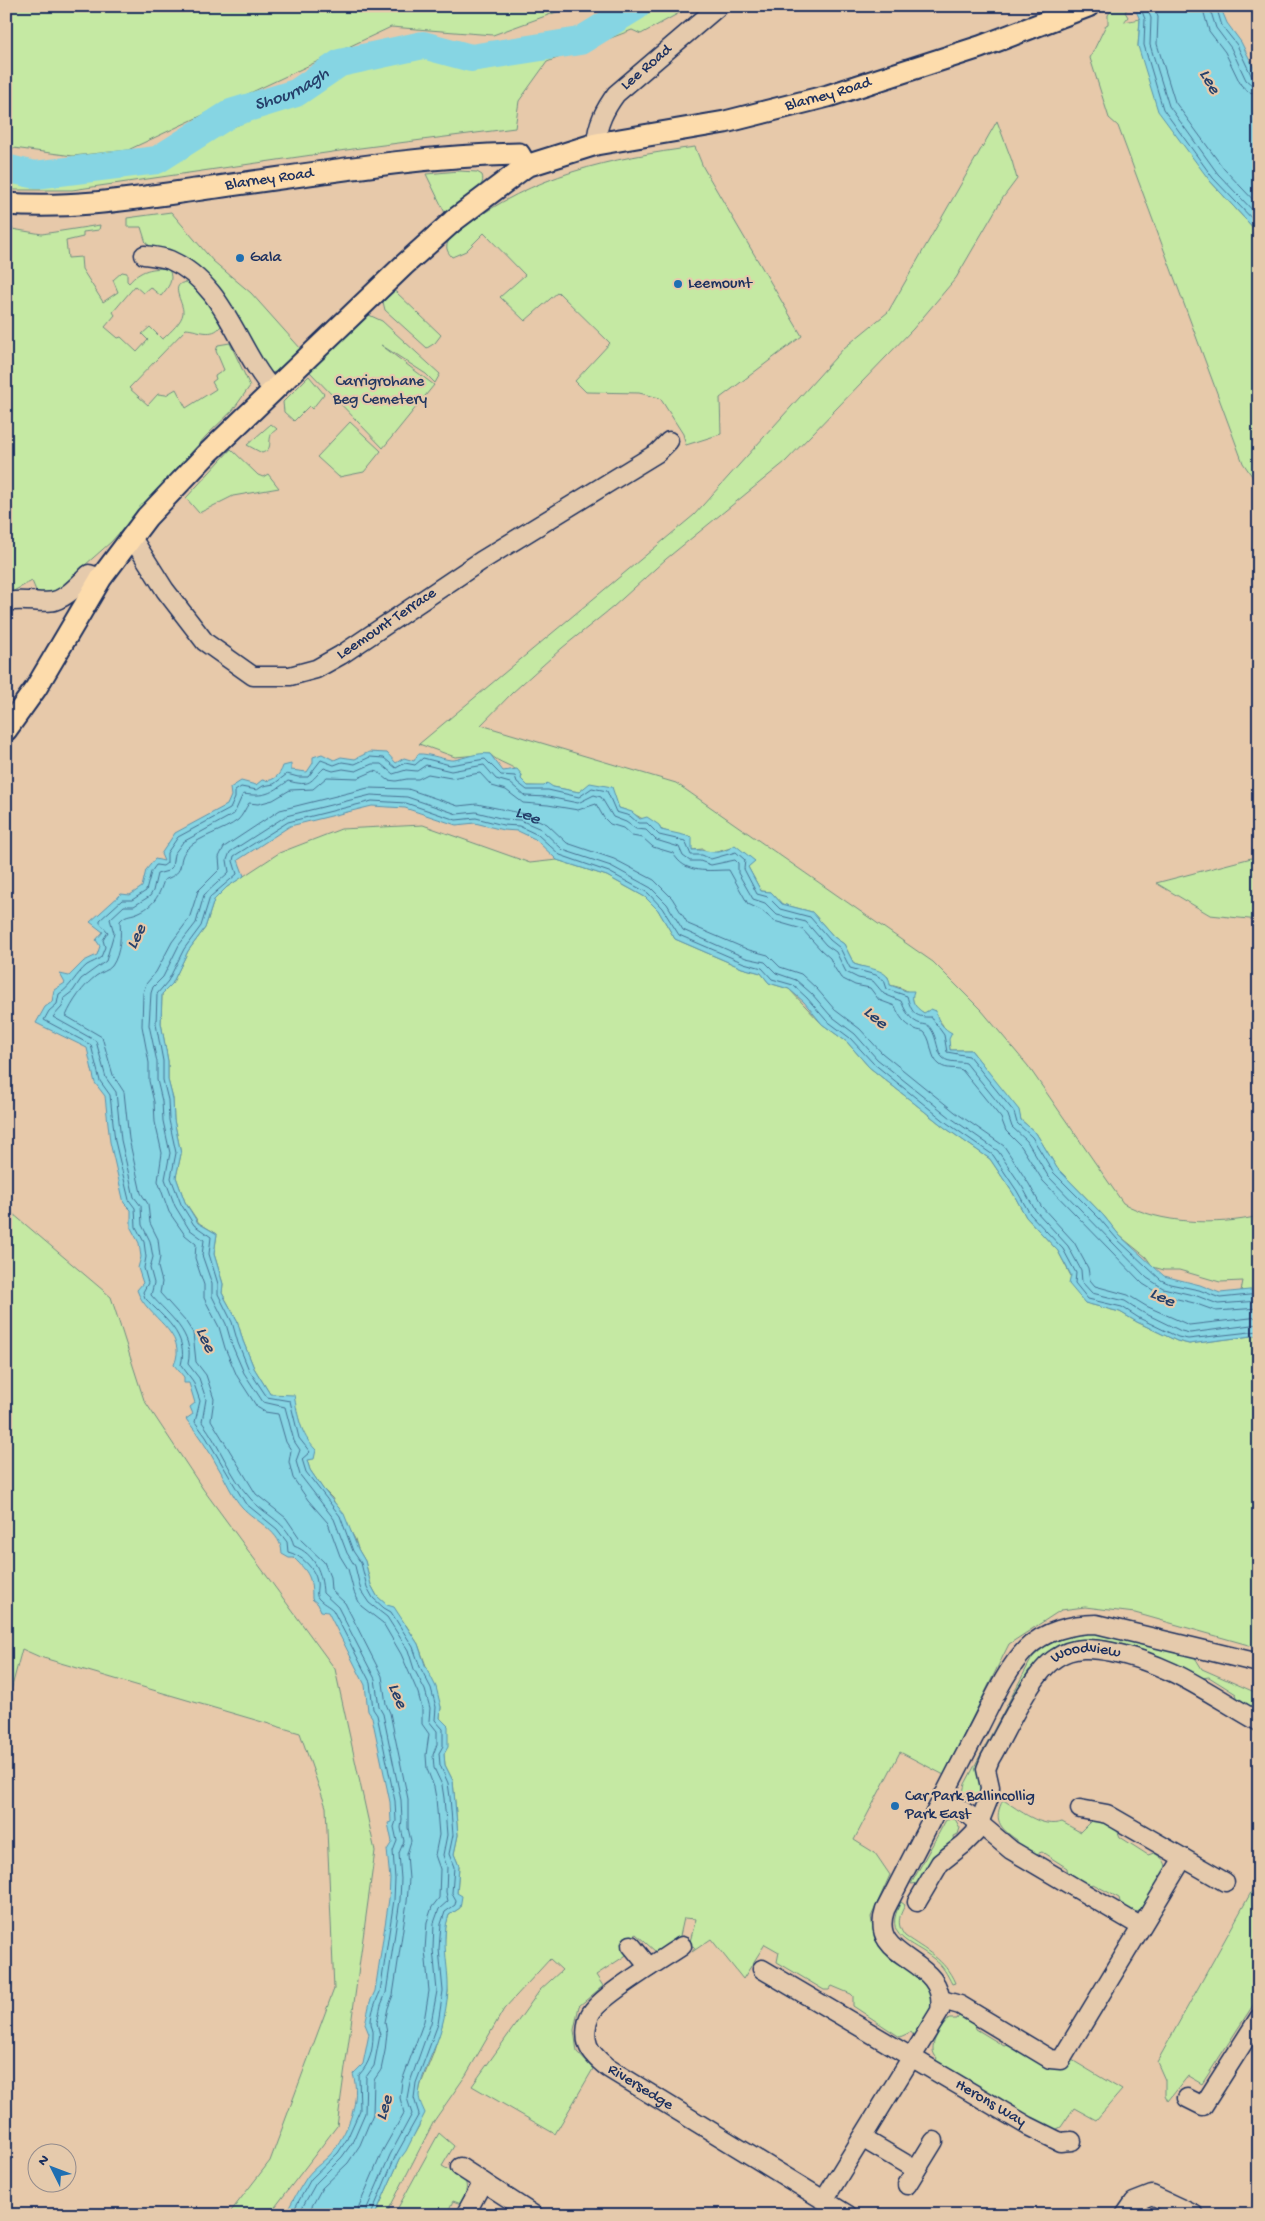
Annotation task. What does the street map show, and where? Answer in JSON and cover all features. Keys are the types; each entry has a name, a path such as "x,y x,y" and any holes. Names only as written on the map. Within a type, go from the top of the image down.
{"main road":[{"name":"Blarney Road","path":"6,730 36,688 100,578 131,536 204,456 453,221 526,166 596,144 726,122 828,96 963,52 1088,6"},
{"name":"Blarney Road","path":"6,204 34,206 94,204 415,160 476,155 519,154 526,166"}],"street":[{"name":"Lee Road","path":"596,144 597,132 603,116 616,94 719,6"},
{"path":"144,255 169,259 189,271 207,286 222,304 260,375 273,390"},
{"name":"Leemount Terrace","path":"131,536 165,590 205,642 253,676 290,676 316,669 341,655 552,516 657,453 669,441"},
{"path":"6,602 30,600 53,602 65,596 89,574 100,578"},
{"path":"824,2200 940,2011 942,2000 934,1978 895,1950 882,1934 880,1922 884,1910 942,1797 1015,1662 1027,1647 1059,1630 1078,1624 1096,1624 1259,1663"},
{"name":"Woodview","path":"917,1902 940,1863 964,1844 975,1832 989,1798 990,1787 986,1769 990,1759 1032,1686 1048,1665 1066,1653 1088,1649 1103,1650 1150,1662 1204,1688 1259,1722"},
{"path":"942,1797 979,1823 1010,1850 1140,1926"},
{"path":"1080,1809 1107,1814 1225,1882"},
{"path":"942,2000 960,2005 1050,2059 1061,2060 1140,1926 1183,1858"},
{"path":"631,1946 649,1967"},
{"name":"Riversedge","path":"682,1946 649,1967 598,2005 589,2016 586,2026 588,2045 596,2057 608,2068 848,2215"},
{"path":"762,1969 911,2056"},
{"path":"1187,2098 1203,2106 1259,2018"},
{"name":"Herons Way","path":"911,2056 1035,2130 1060,2142 1072,2142"},
{"path":"862,2138 912,2178 934,2141"},
{"path":"460,2167 534,2215"},
{"path":"465,2215 483,2182"},
{"path":"1125,2215 1134,2202 1152,2195 1195,2215"}],"green space":[{"path":"6,6 573,6 493,35 391,27 128,150 73,156 6,147"},
{"path":"649,6 692,6 641,34 632,30 547,62 519,101 515,128 360,148 72,190 6,190 6,173 29,180 155,165 214,135 312,94 343,70 423,50 470,62 527,56 581,43"},
{"path":"1114,6 1129,6 1125,12 1128,17 1124,22 1140,19 1138,46 1210,181 1259,234 1259,486 1243,463 1118,126 1109,118 1090,58 1108,24 1108,15"},
{"path":"997,121 1017,179 1002,199 956,278 913,329 785,462 666,559 613,607 562,648 512,693 481,725 676,783 933,962 982,1011 1028,1066 1123,1203 1153,1215 1189,1221 1226,1221 1259,1216 1259,1288 1250,1291 1241,1291 1243,1281 1220,1282 1179,1270 1164,1270 1153,1267 1146,1257 1120,1236 1103,1215 1057,1168 1036,1133 1021,1120 1018,1110 971,1050 950,1050 946,1032 939,1020 917,1008 914,1005 912,996 901,988 890,985 888,977 880,972 854,964 844,944 834,937 812,912 782,904 771,892 761,891 748,867 754,861 731,848 710,854 703,849 692,850 689,836 678,835 660,829 619,808 614,798 587,787 579,792 553,787 528,786 521,779 522,775 518,771 490,754 455,757 419,744 694,515 844,348 888,312"},
{"path":"695,147 703,167 802,336 720,398 721,434 686,445 683,434 660,398 639,393 586,392 575,381 610,343 558,292 525,321 500,297 525,275 484,233 466,251 452,257 448,252 447,244 463,228 489,210 544,182 602,163"},
{"path":"459,171 477,172 482,175 483,181 470,198 446,215 426,174"},
{"path":"171,212 213,261 251,293 301,349 277,372 269,373 231,310 146,243 141,227 127,227 127,218"},
{"path":"100,225 99,230 83,232 83,237 66,241 68,258 81,257 82,269 103,302 118,292 113,280 122,272 127,273 127,281 129,283 142,272 152,269 169,269 171,277 170,283 161,296 150,287 143,293 135,286 113,312 115,315 105,327 118,338 121,337 137,352 148,340 142,334 150,327 162,339 164,338 175,327 182,316 183,309 177,289 182,283 188,282 209,305 221,326 214,332 186,329 129,388 148,405 158,394 166,395 176,389 186,408 216,389 212,382 216,379 215,376 224,370 216,351 218,345 230,343 250,386 233,410 207,435 111,542 58,589 50,593 37,593 32,581 6,595 6,228 42,234"},
{"path":"393,291 441,335 435,343 427,348 385,310 383,302"},
{"name":"Carrigrohane Beg Cemetery","path":"369,315 382,321 440,374 435,383 426,374 381,345 434,385 383,448 309,371"},
{"path":"309,376 324,394 312,409 309,406 294,421 284,412 283,402"},
{"path":"350,422 381,451 364,472 339,477 317,457"},
{"path":"271,424 277,429 271,434 268,450 262,453 247,445"},
{"path":"231,449 258,475 263,477 268,474 279,488 233,496 199,513 186,498"},
{"path":"423,825 530,863 557,860 607,876 645,897 658,910 675,939 742,968 761,973 769,983 789,989 822,1024 847,1042 869,1067 944,1127 990,1159 1013,1193 1026,1217 1058,1251 1085,1303 1120,1312 1177,1341 1189,1344 1259,1335 1259,1648 1135,1613 1085,1607 1061,1610 1009,1644 944,1775 900,1752 854,1840 875,1853 890,1875 871,1917 875,1940 890,1959 916,1974 926,1984 931,1997 932,2007 914,2036 911,2032 900,2037 853,2006 853,1996 851,1994 832,1986 829,1990 824,1990 777,1962 779,1952 765,1944 743,1979 711,1939 692,1952 695,1948 693,1946 688,1949 696,1919 684,1918 680,1936 656,1952 636,1934 621,1943 628,1954 596,1975 603,1986 579,2006 574,2030 577,2052 593,2069 555,2134 472,2086 540,1990 562,1970 550,1959 504,2009 466,2075 434,2121 386,2215 375,2215 400,2159 419,2126 418,2097 442,2025 448,1992 444,1949 446,1924 449,1915 460,1908 457,1893 459,1866 454,1854 458,1835 453,1781 445,1765 440,1718 441,1707 418,1644 406,1625 377,1596 371,1585 365,1561 355,1539 332,1498 323,1489 310,1470 307,1460 308,1442 304,1437 298,1417 270,1394 254,1368 237,1320 222,1293 223,1284 214,1254 217,1234 199,1223 185,1202 176,1177 181,1154 174,1120 173,1099 168,1080 168,1061 161,1023 162,994 172,984 188,951 205,928 214,900 227,887 279,853 341,829"},
{"path":"1259,856 1259,920 1210,915 1156,883"},
{"path":"6,1208 111,1297 144,1400 203,1489 335,1669 375,1851 337,2126 269,2215 228,2215 270,2161 334,1989 326,1807 300,1733 40,1657 22,1649 6,1709"},
{"path":"1099,1632 1194,1656 1202,1669 1259,1694 1259,1709 1253,1710 1238,1700 1236,1694 1209,1677 1202,1678 1167,1660 1125,1645 1082,1640 1063,1644 1046,1654 1035,1670 1029,1670 1007,1708 1009,1714 983,1788 980,1789 981,1793 972,1800 966,1797 963,1792 965,1784 1032,1658 1039,1651 1062,1638 1071,1635"},
{"path":"1003,1800 1039,1821 1046,1823 1062,1822 1080,1832 1091,1821 1100,1821 1117,1830 1120,1837 1148,1855 1154,1853 1161,1858 1166,1870 1143,1909 1134,1912 1126,1909 1121,1906 1119,1898 1093,1884 1086,1886 1068,1876 1067,1868 1042,1852 1033,1855 1017,1846 1017,1840 999,1823 998,1813"},
{"path":"955,1819 960,1828 958,1834 954,1836 955,1842 942,1848 921,1883 911,1884 946,1820"},
{"path":"1259,1878 1259,1996 1202,2084 1188,2076 1168,2101 1165,2095 1165,2080 1157,2062"},
{"path":"901,1902 905,1905 899,1924 902,1932 940,1961 955,1983 952,1984 937,1962 909,1943 897,1931 895,1924 896,1914"},
{"path":"960,2014 975,2023 976,2029 1004,2046 1010,2044 1063,2066 1072,2060 1122,2090 1096,2120 1074,2108 1061,2127 1053,2131 935,2062 937,2058 933,2049 936,2038 949,2019 957,2019"},
{"path":"439,2133 454,2146 442,2166 460,2176 466,2184 465,2195 461,2204 453,2201 446,2215 394,2215"}],"water":[{"name":"Lee","path":"1134,6 1220,6 1227,23 1241,42 1259,78 1259,234 1210,181 1158,111 1138,46 1140,20"},
{"name":"Lee","path":"369,752 387,753 396,763 404,758 414,761 418,754 454,760 476,754 490,754 503,771 517,769 522,775 521,779 528,786 544,786 547,783 553,787 579,792 590,783 612,787 619,808 632,812 640,819 647,817 659,825 661,830 692,837 692,850 718,852 735,845 755,861 748,867 761,891 771,892 782,904 812,912 834,937 844,944 854,964 882,972 889,979 890,985 906,991 914,991 914,1004 924,1013 931,1009 936,1011 941,1024 952,1033 949,1039 950,1050 971,1050 1019,1110 1021,1120 1036,1133 1057,1168 1103,1215 1120,1236 1164,1276 1200,1285 1220,1293 1259,1289 1259,1335 1189,1344 1177,1341 1120,1312 1085,1303 1069,1284 1071,1275 1058,1251 1026,1217 1013,1193 990,1159 944,1127 869,1067 847,1042 822,1024 804,1002 789,989 769,983 761,973 742,968 675,939 658,910 645,897 607,876 557,860 535,839 518,831 503,830 475,823 456,825 405,808 372,806 290,826 238,860 244,876 227,887 214,900 205,928 188,951 172,984 162,994 161,1023 168,1061 168,1080 173,1099 174,1120 181,1154 176,1177 185,1202 198,1223 217,1234 214,1254 223,1284 222,1293 237,1320 254,1368 270,1394 294,1395 303,1431 316,1450 314,1459 307,1460 310,1470 344,1514 365,1561 371,1585 377,1596 387,1605 394,1607 418,1644 425,1665 436,1687 441,1707 440,1718 448,1726 448,1747 444,1754 445,1765 453,1781 458,1835 454,1854 459,1866 457,1893 462,1896 460,1908 449,1915 446,1924 445,1943 448,1995 440,2034 420,2087 419,2097 425,2113 400,2159 375,2215 285,2215 307,2177 334,2150 352,2114 356,2094 353,2074 363,2064 369,2034 365,2024 370,2002 375,1991 389,1899 390,1879 387,1850 392,1842 388,1823 391,1822 390,1802 372,1717 368,1711 365,1685 328,1612 321,1611 318,1604 312,1599 309,1576 294,1558 289,1558 282,1554 278,1539 273,1533 238,1503 207,1448 186,1419 193,1414 190,1407 195,1403 189,1383 184,1383 184,1377 174,1365 177,1353 176,1343 171,1334 142,1300 137,1290 143,1283 138,1268 141,1257 139,1243 131,1228 131,1210 124,1203 110,1142 105,1096 95,1083 87,1048 36,1023 45,1007 52,1002 54,990 65,983 60,974 69,976 84,961 97,955 100,946 96,940 103,932 90,922 121,894 130,895 142,887 146,870 155,859 164,861 161,854 175,833 227,805 231,796 230,788 241,781 256,785 262,780 272,780 280,773 283,766 291,764 291,770 307,772 313,763 313,757 322,754 334,760 341,757 355,759"}],"waterway":[{"name":"Shournagh","path":"6,168 35,175 157,160 231,113 296,93 340,63 423,45 471,58 580,41 637,6"}],"place":[{"name":"Gala","path":"240,258"},
{"name":"Leemount","path":"678,284"},
{"name":"Car Park Ballincollig Park East","path":"895,1806"}]}
